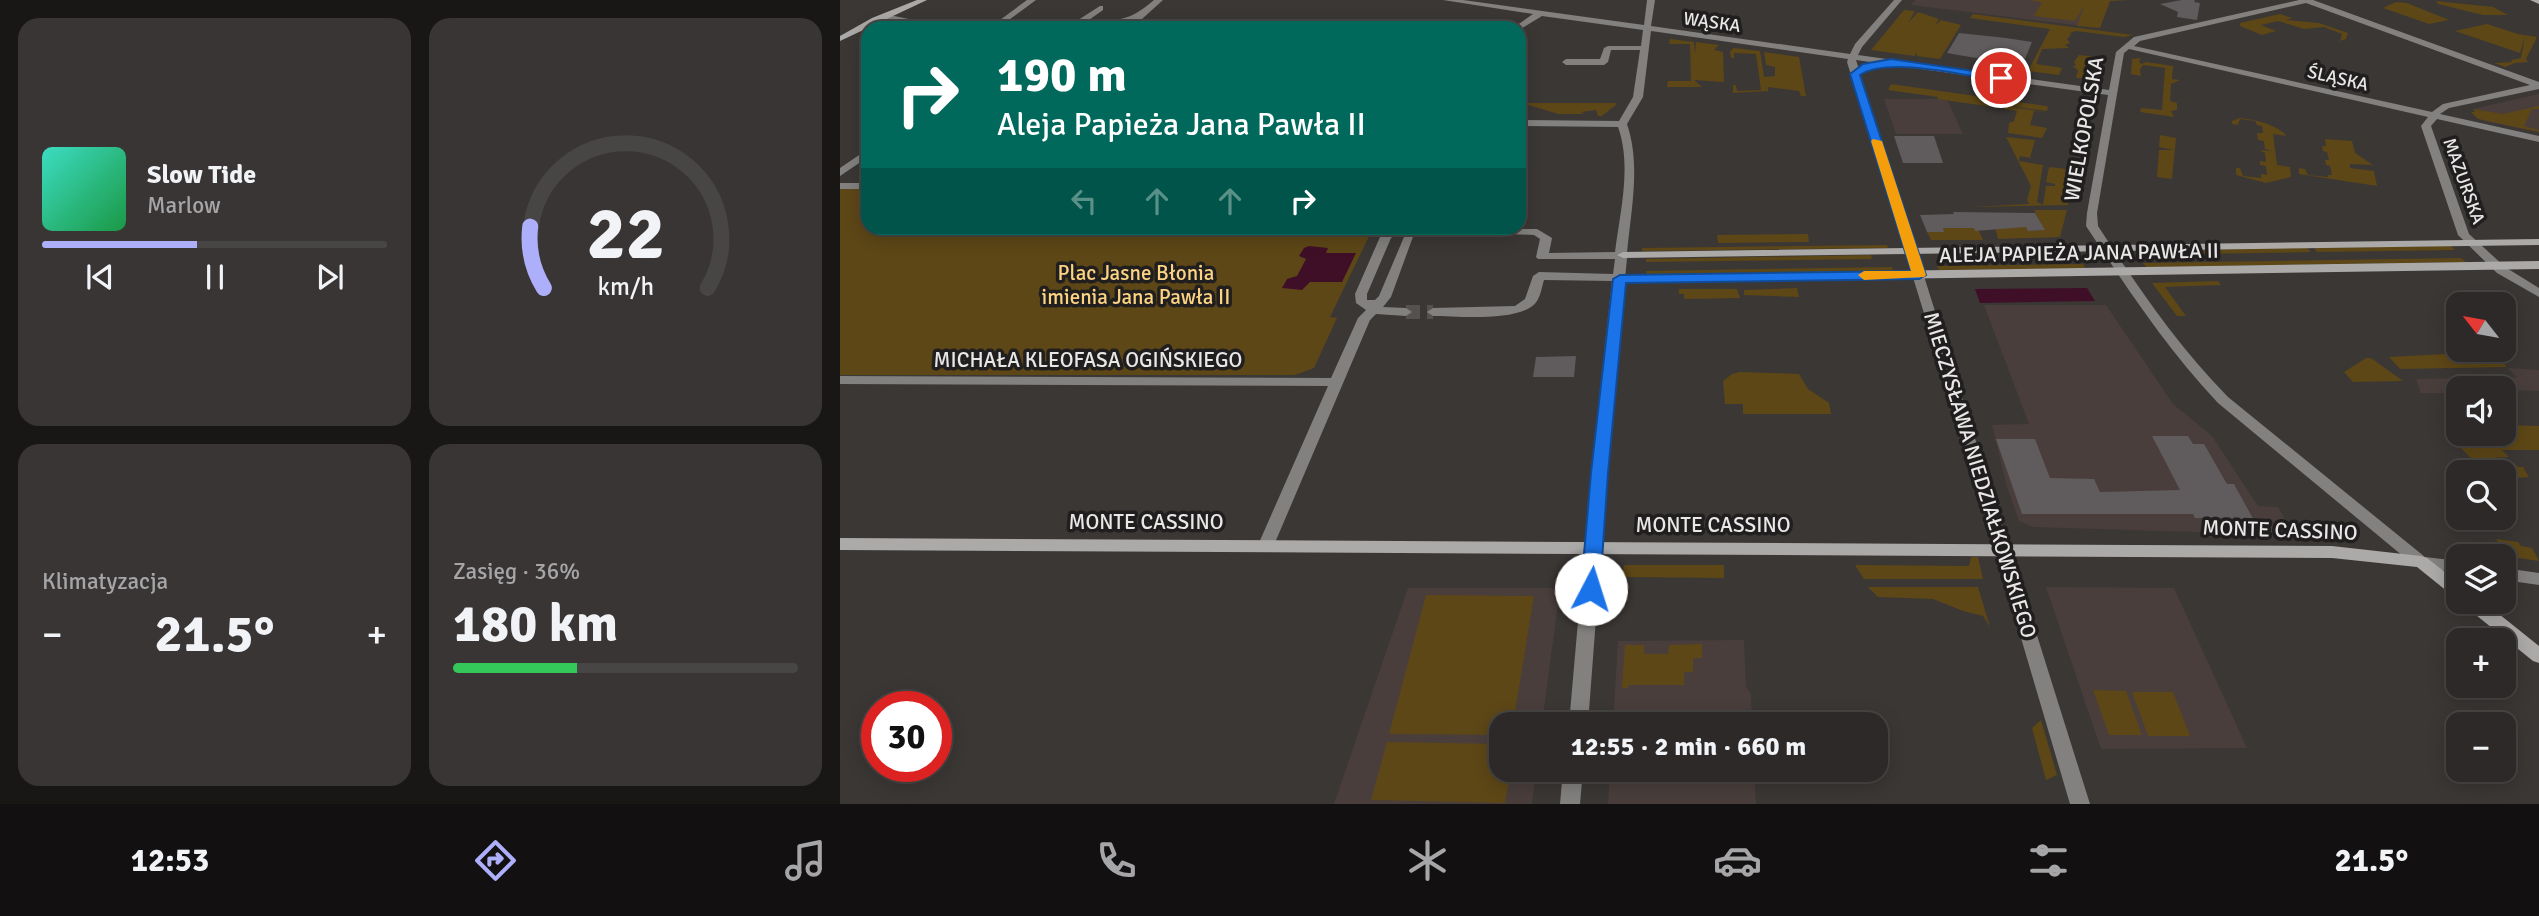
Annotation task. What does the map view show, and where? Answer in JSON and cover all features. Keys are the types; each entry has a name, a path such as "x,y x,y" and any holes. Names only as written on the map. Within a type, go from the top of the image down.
{"street":[{"path":"875,21 923,0"},
{"path":"1003,21 1032,0"},
{"path":"1124,21 1135,19 1159,0"},
{"name":"WĄSKA","path":"1447,0 2112,93"},
{"path":"1622,124 1638,97 1651,0"},
{"path":"1852,57 1898,0"},
{"path":"2307,0 2539,85"},
{"name":"WIELKOPOLSKA","path":"2307,0 2137,38 2130,42 2129,47 2119,55 2091,218 2093,229 2120,271 2184,357 2223,400 2446,582"},
{"path":"1082,21 1100,8"},
{"path":"1526,22 1539,14"},
{"path":"885,16 909,21"},
{"path":"840,39 861,28"},
{"name":"ŚLĄSKA","path":"2129,47 2539,139"},
{"path":"1566,62 1604,62 1608,48 1643,48"},
{"name":"MIECZYSŁAWA NIEDZIAŁKOWSKIEGO","path":"1852,57 2080,804"},
{"name":"WĄSKA","path":"1855,74 1867,66 1891,62"},
{"name":"MAZURSKA","path":"2539,85 2452,103 2434,115 2426,126 2462,231 2470,243 2496,266 2539,293"},
{"path":"1526,123 1622,124"},
{"path":"1579,712 1595,547 1599,473 1623,255 1629,144 1622,124"},
{"path":"840,173 861,157"},
{"path":"840,186 861,186"},
{"path":"1433,312 1514,311 1533,298 1546,240 1539,233 1526,232"},
{"path":"1391,235 1386,238 1360,300 1406,312"},
{"path":"1266,545 1364,318 1409,235"},
{"name":"ALEJA PAPIEŻA JANA PAWŁA II","path":"1623,255 2539,242"},
{"path":"1542,257 1623,255"},
{"name":"ALEJA PAPIEŻA JANA PAWŁA II","path":"1620,279 2539,265"},
{"path":"1539,276 1602,276 1620,279"},
{"name":"MICHAŁA KLEOFASA OGIŃSKIEGO","path":"840,380 1337,382"},
{"name":"MONTE CASSINO","path":"840,544 2332,552 2446,565"},
{"path":"2516,576 2539,579"},
{"path":"2487,614 2539,656"},
{"path":"1570,804 1572,782"}],"shaded area":[{"path":"1915,0 2128,0 2110,1 2100,28 1911,5"},
{"path":"2539,94 2539,132 2484,121 2473,109"},
{"path":"1884,99 1947,99 1963,134 1896,134"},
{"path":"1304,248 1328,248 1326,253 1356,253 1342,282 1310,282 1302,290 1282,288 1287,279 1297,276 1306,259 1299,256"},
{"path":"2087,288 2095,301 1980,303 1975,289"},
{"path":"1984,305 2106,305 2173,404 2212,436 2258,506 2278,507 2294,535 2033,527 2019,521 2007,487 1992,425 2029,424"},
{"path":"2508,368 2539,370 2539,391 2516,390 2515,376"},
{"path":"2446,378 2446,393 2421,393 2416,379"},
{"path":"2046,587 2174,588 2247,748 2101,749"},
{"path":"1408,588 1560,588 1544,712 1489,712 1489,782 1535,782 1532,804 1334,804"},
{"path":"1744,640 1746,687 1751,694 1752,712 1614,712 1618,641"},
{"path":"1609,782 1755,782 1756,804 1608,804"}],"green space":[{"path":"2029,0 2128,0 2110,1 2100,28 2077,26 2084,6 2075,21 2034,16 2042,2"},
{"path":"2436,1 2493,7 2508,15 2483,15 2438,4"},
{"path":"2396,2 2407,3 2449,20 2429,24 2383,8"},
{"path":"1904,10 1915,11 1908,23 1918,12 1939,19 1935,26 1941,20 1961,25 1940,59 1917,56 1917,53 1914,56 1871,50"},
{"path":"1973,14 2133,35 2124,37 2076,31 2070,33 2067,39 2070,43 2065,45 2069,48 2042,49 2036,64 2062,68 2059,75 2028,71 2050,29 1970,18"},
{"path":"2280,14 2292,18 2286,20 2319,23 2348,33 2346,39 2340,41 2342,34 2324,27 2304,29 2278,21 2261,25 2276,31 2262,35 2240,26 2240,23"},
{"path":"2487,24 2537,37 2526,59 2528,62 2505,67 2494,63 2512,62 2511,60 2521,58 2525,36 2520,53 2455,31"},
{"path":"1670,39 1694,42 1695,54 1696,42 1719,45 1714,50 1723,52 1724,82 1694,80 1702,87 1667,87 1668,81 1691,81 1690,44 1669,44"},
{"path":"1734,48 1760,51 1764,77 1775,76 1775,67 1766,65 1764,52 1799,57 1806,96 1801,96 1799,91 1768,87 1768,91 1733,93 1733,85 1736,85 1737,91 1761,90 1756,54 1734,53 1734,58 1731,58 1730,51"},
{"path":"2079,55 2098,57 2094,79 2076,78 2078,70 2072,66 2076,66 2074,62"},
{"path":"2141,58 2141,64 2146,62 2173,66 2172,79 2180,80 2171,84 2170,101 2177,103 2177,110 2171,111 2174,117 2140,112 2141,108 2162,110 2165,68 2143,65 2141,76 2131,74 2132,59"},
{"path":"1891,84 2048,107 2047,111 2002,105 2000,108 1937,99 1938,97 1888,90"},
{"path":"1526,103 1617,104 1602,116 1598,116 1596,110 1581,112 1584,114 1558,114"},
{"path":"2005,106 2046,112 2034,111 2030,125 2047,128 2042,138 2008,133 2009,123 2014,121 2017,111 2004,109"},
{"path":"2539,106 2539,109 2532,109 2524,126 2539,132 2478,119 2471,112 2475,112 2473,109 2503,114"},
{"path":"2240,118 2263,122 2284,133 2286,136 2273,134 2277,165 2290,167 2291,177 2266,183 2236,175 2236,168 2240,168 2243,176 2261,178 2261,174 2267,175 2266,166 2260,165 2260,161 2266,162 2265,153 2259,150 2272,151 2265,149 2264,141 2258,140 2257,133 2263,133 2262,126 2255,121 2240,119 2238,125 2232,124 2232,121"},
{"path":"2160,135 2176,138 2172,179 2157,177 2159,150 2174,150 2159,147"},
{"path":"2006,137 2035,140 2030,158 2020,156 2019,161 2043,165 2037,202 2043,205 2046,186 2055,186 2046,182 2049,167 2075,170 2068,205 1971,207 2029,204 2027,200 2031,186"},
{"path":"2325,139 2352,141 2355,153 2373,165 2350,164 2350,168 2374,171 2377,186 2299,174 2299,168 2305,169 2308,175 2332,175 2330,166 2326,165 2325,160 2329,160 2327,152 2323,151 2322,146 2326,146"},
{"name":"Plac Jasne Błonia imienia Jana Pawła II","path":"840,189 861,189 861,235 1370,235 1330,317 1337,318 1314,368 1295,375 840,375"},
{"path":"2034,210 2067,210 2060,237 1998,239 1995,227 2044,230"},
{"path":"1943,228 1974,228 1979,231 1983,240 1931,240 1927,232 1943,232"},
{"path":"1808,234 1809,242 1718,243 1717,235"},
{"path":"1887,245 1888,248 1642,251 1642,248"},
{"path":"2451,246 2455,250 2317,252 2314,248"},
{"path":"2307,248 2311,252 2139,255 2136,251"},
{"path":"1871,255 1872,259 1646,262 1646,259"},
{"path":"2461,258 2466,262 2146,267 2143,263"},
{"path":"2083,264 2085,268 1939,270 1937,266"},
{"path":"1892,267 1893,271 1646,275 1646,271"},
{"path":"2218,281 2221,285 2165,287 2186,316 2177,316 2152,283"},
{"path":"1797,288 1799,297 1744,295 1744,290"},
{"path":"1679,289 1737,289 1740,298 1684,299 1684,294 1679,294"},
{"path":"2446,354 2446,362 2502,362 2507,367 2400,369 2389,357"},
{"path":"2366,358 2371,358 2403,381 2353,382 2344,372"},
{"path":"1739,372 1799,374 1808,389 1829,403 1831,414 1743,414 1743,404 1725,404 1723,381"},
{"path":"2516,425 2539,426 2539,450 2502,450 2509,457 2472,459 2459,446 2516,446"},
{"path":"2516,465 2523,467 2529,477 2516,478"},
{"path":"2496,539 2518,542 2521,546 2532,548 2539,561 2516,558 2516,544 2499,544"},
{"path":"1971,557 1978,557 1983,579 1864,579 1855,565 1969,566"},
{"path":"1624,565 1724,565 1724,578 1622,577"},
{"path":"1868,587 1978,587 1990,627 1983,616 1933,599 1878,597"},
{"path":"1426,595 1534,596 1515,712 1489,712 1489,735 1389,734"},
{"path":"1702,644 1702,658 1693,658 1693,672 1684,672 1684,685 1628,685 1628,688 1622,688 1625,645 1644,645 1644,654 1668,654 1669,645"},
{"path":"2093,690 2126,691 2142,735 2109,735"},
{"path":"2132,692 2173,692 2190,736 2148,736"},
{"path":"2041,720 2057,775 2046,780 2032,728"},
{"path":"1387,742 1489,744 1489,782 1509,782 1505,803 1371,800"}],"building":[{"path":"2195,0 2194,2 2200,3 2197,20 2177,17 2178,12 2160,4"},
{"path":"1959,33 2032,42 2022,66 1947,53"},
{"path":"1894,136 1934,136 1943,163 1903,163"},
{"path":"1953,212 2035,213 2045,230 2028,231 2026,227 1975,231 1974,228 1943,228 1944,232 1927,232 1920,215 1954,214"},
{"path":"1576,356 1574,377 1533,377 1536,357"},
{"path":"2152,436 2188,436 2193,444 2204,444 2227,484 2234,484 2262,535 2233,534 2222,518 2195,518 2193,514 2022,514 1996,439 2035,439 2050,478 2094,479 2100,492 2180,490"}],"tunnel":[{"path":"1406,312 1433,312"}],"slow traffic":[{"path":"1864,275 1919,275 1877,141"}],"route":[{"path":"1591,589 1599,473 1620,279 1919,275 1855,74 1867,66 1891,62 2001,78"}]}
